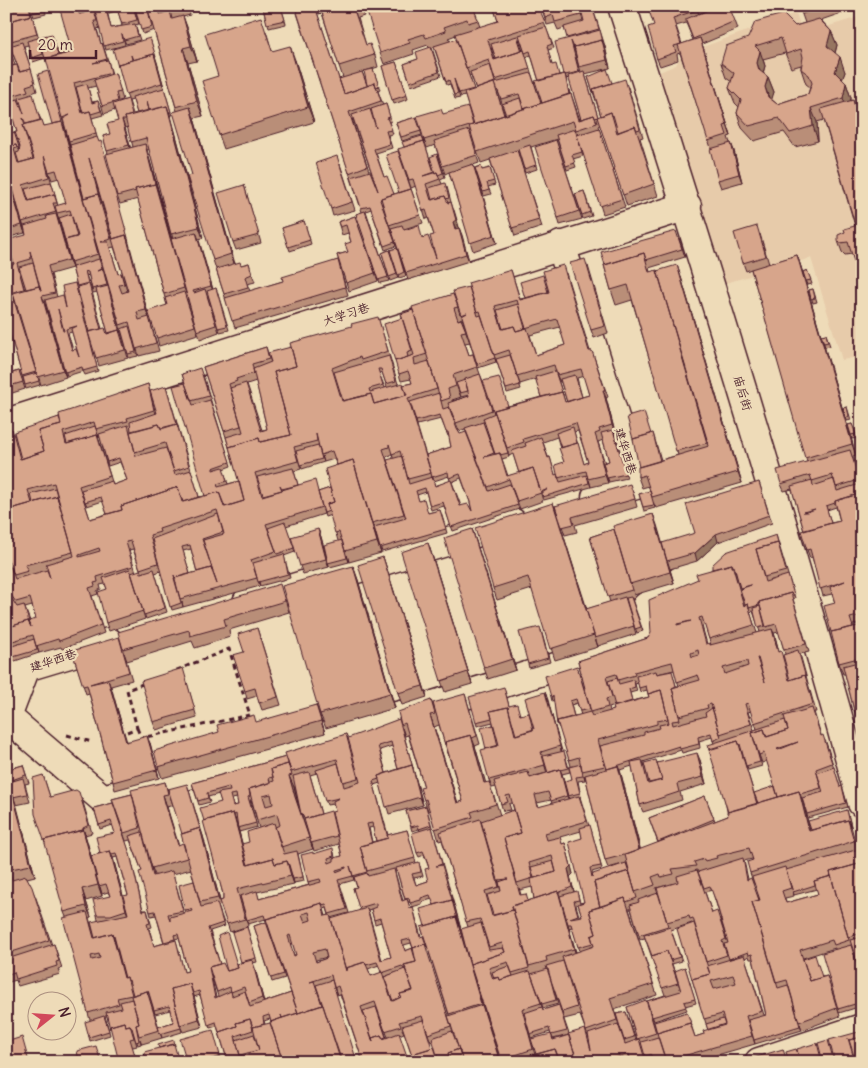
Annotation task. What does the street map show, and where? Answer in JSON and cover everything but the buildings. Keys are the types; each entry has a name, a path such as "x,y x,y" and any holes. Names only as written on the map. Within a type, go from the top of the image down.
{"street":[{"name":"庙后街","path":"622,6 687,206 860,789"},
{"name":"大学习巷","path":"6,423 687,206"},
{"name":"建华西巷","path":"561,245 636,485 572,505"},
{"path":"225,608 534,516"},
{"name":"建华西巷","path":"130,636 26,667 8,717 102,799 402,715 649,638 646,607 720,550 785,536"},
{"path":"785,536 814,536"},
{"path":"758,1062 862,1028"}],"path":[{"path":"152,680 127,690 141,738 250,715 229,649 170,673"},
{"path":"127,732 137,728"}],"shaded area":[{"path":"796,13 803,34 862,16 862,356 842,360 811,258 719,285 655,74 676,65 681,55"}]}
